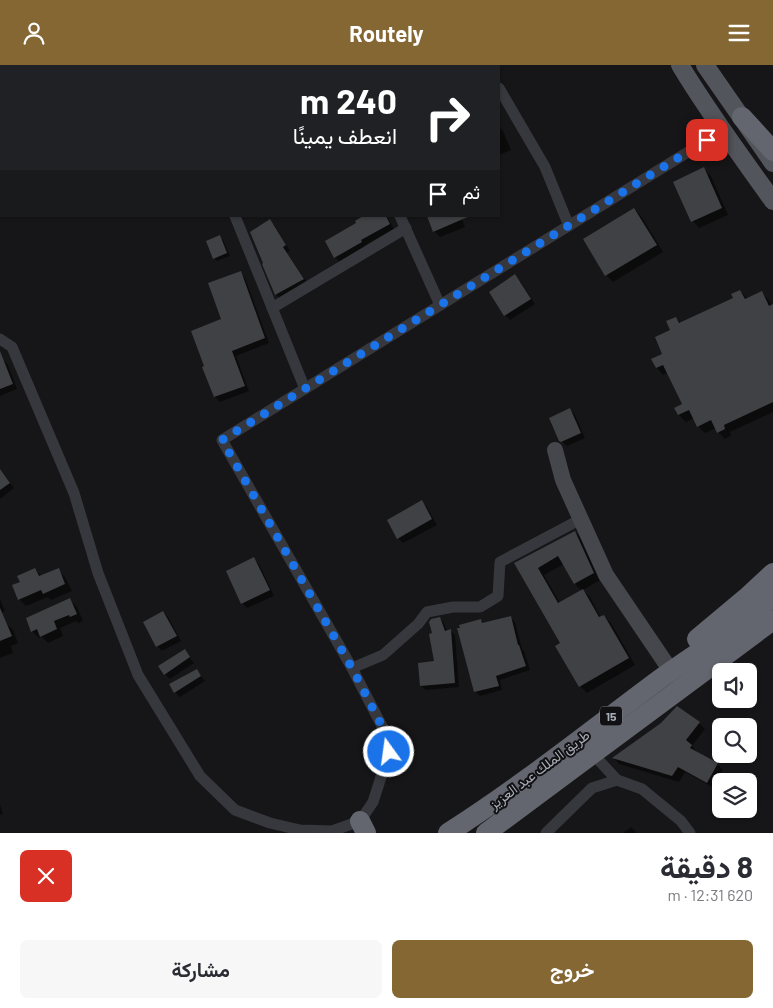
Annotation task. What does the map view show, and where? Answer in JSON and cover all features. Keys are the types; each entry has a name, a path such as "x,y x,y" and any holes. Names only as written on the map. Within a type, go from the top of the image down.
{"highway":[{"path":"742,117 773,151"},
{"path":"671,671 687,648 773,573"},
{"name":"طريق الملك عبد العزيز","path":"448,833 484,811 671,671 757,611 773,597"},
{"name":"طريق الملك عبد العزيز","path":"486,833 773,620"},
{"path":"699,675 773,627"}],"main road":[{"path":"680,65 722,131 773,201"},
{"path":"705,65 773,163"}],"street":[{"path":"500,90 545,167 569,226"},
{"path":"0,339 12,347 74,493 98,573 138,675 200,776 235,810 270,823 300,830 332,831 363,827 389,752 387,736 352,668 222,440 722,131"},
{"path":"400,217 440,305"},
{"path":"239,218 272,308 305,389"},
{"path":"272,308 406,228"},
{"path":"555,450 563,480 606,575 671,671"},
{"path":"352,668 383,655 418,624 428,612 453,607 480,607 498,596 500,562 581,519"},
{"path":"593,754 617,780 642,789 681,821 690,833"},
{"path":"546,833 592,788 617,780"}],"building":[{"path":"704,167 722,208 691,222 673,182"},
{"path":"634,208 657,245 605,276 583,239"},
{"path":"361,217 386,217 390,224 334,258 325,241 356,223 355,221"},
{"path":"427,217 468,217 433,232"},
{"path":"270,219 286,245 283,247 304,279 275,295 250,232"},
{"path":"220,235 227,253 213,259 206,241"},
{"path":"241,271 265,338 232,351 245,386 214,397 191,331 221,319 208,283"},
{"path":"515,274 531,299 504,316 489,292"},
{"path":"740,290 745,299 762,291 769,306 773,304 773,402 724,425 725,429 717,433 711,420 697,427 689,410 678,415 674,408 682,404 663,365 656,368 651,359 662,354 655,337 670,330 666,321 676,317 679,323 733,298 731,294"},
{"path":"0,351 13,384 0,389"},
{"path":"570,408 581,433 561,442 549,418"},
{"path":"0,469 10,483 0,490"},
{"path":"422,500 432,519 397,539 387,520"},
{"path":"575,531 594,573 574,584 558,556 538,568 558,603 583,589 599,617 604,615 629,658 579,687 555,646 560,643 514,563"},
{"path":"254,557 270,590 241,604 226,571"},
{"path":"35,568 39,576 59,568 65,584 43,594 41,590 18,600 12,585 20,582 17,576"},
{"path":"70,598 77,614 54,621 57,629 40,637 37,629 31,632 26,618"},
{"path":"0,608 12,636 0,641"},
{"path":"163,611 177,636 156,647 143,622"},
{"path":"511,616 518,645 526,666 496,676 499,686 474,692 457,628 460,628 459,625 481,619 482,623"},
{"path":"440,617 445,631 451,629 455,683 420,686 418,663 434,661 429,634 432,633 429,622 431,619"},
{"path":"185,649 190,657 164,675 158,666"},
{"path":"197,669 201,676 174,693 169,684"},
{"path":"677,706 700,722 686,740 692,745 690,748 712,760 712,763 718,763 707,783 678,767 672,776 612,758 661,723"}],"route":[{"path":"389,752 387,736 352,668 222,440 707,140"}]}
